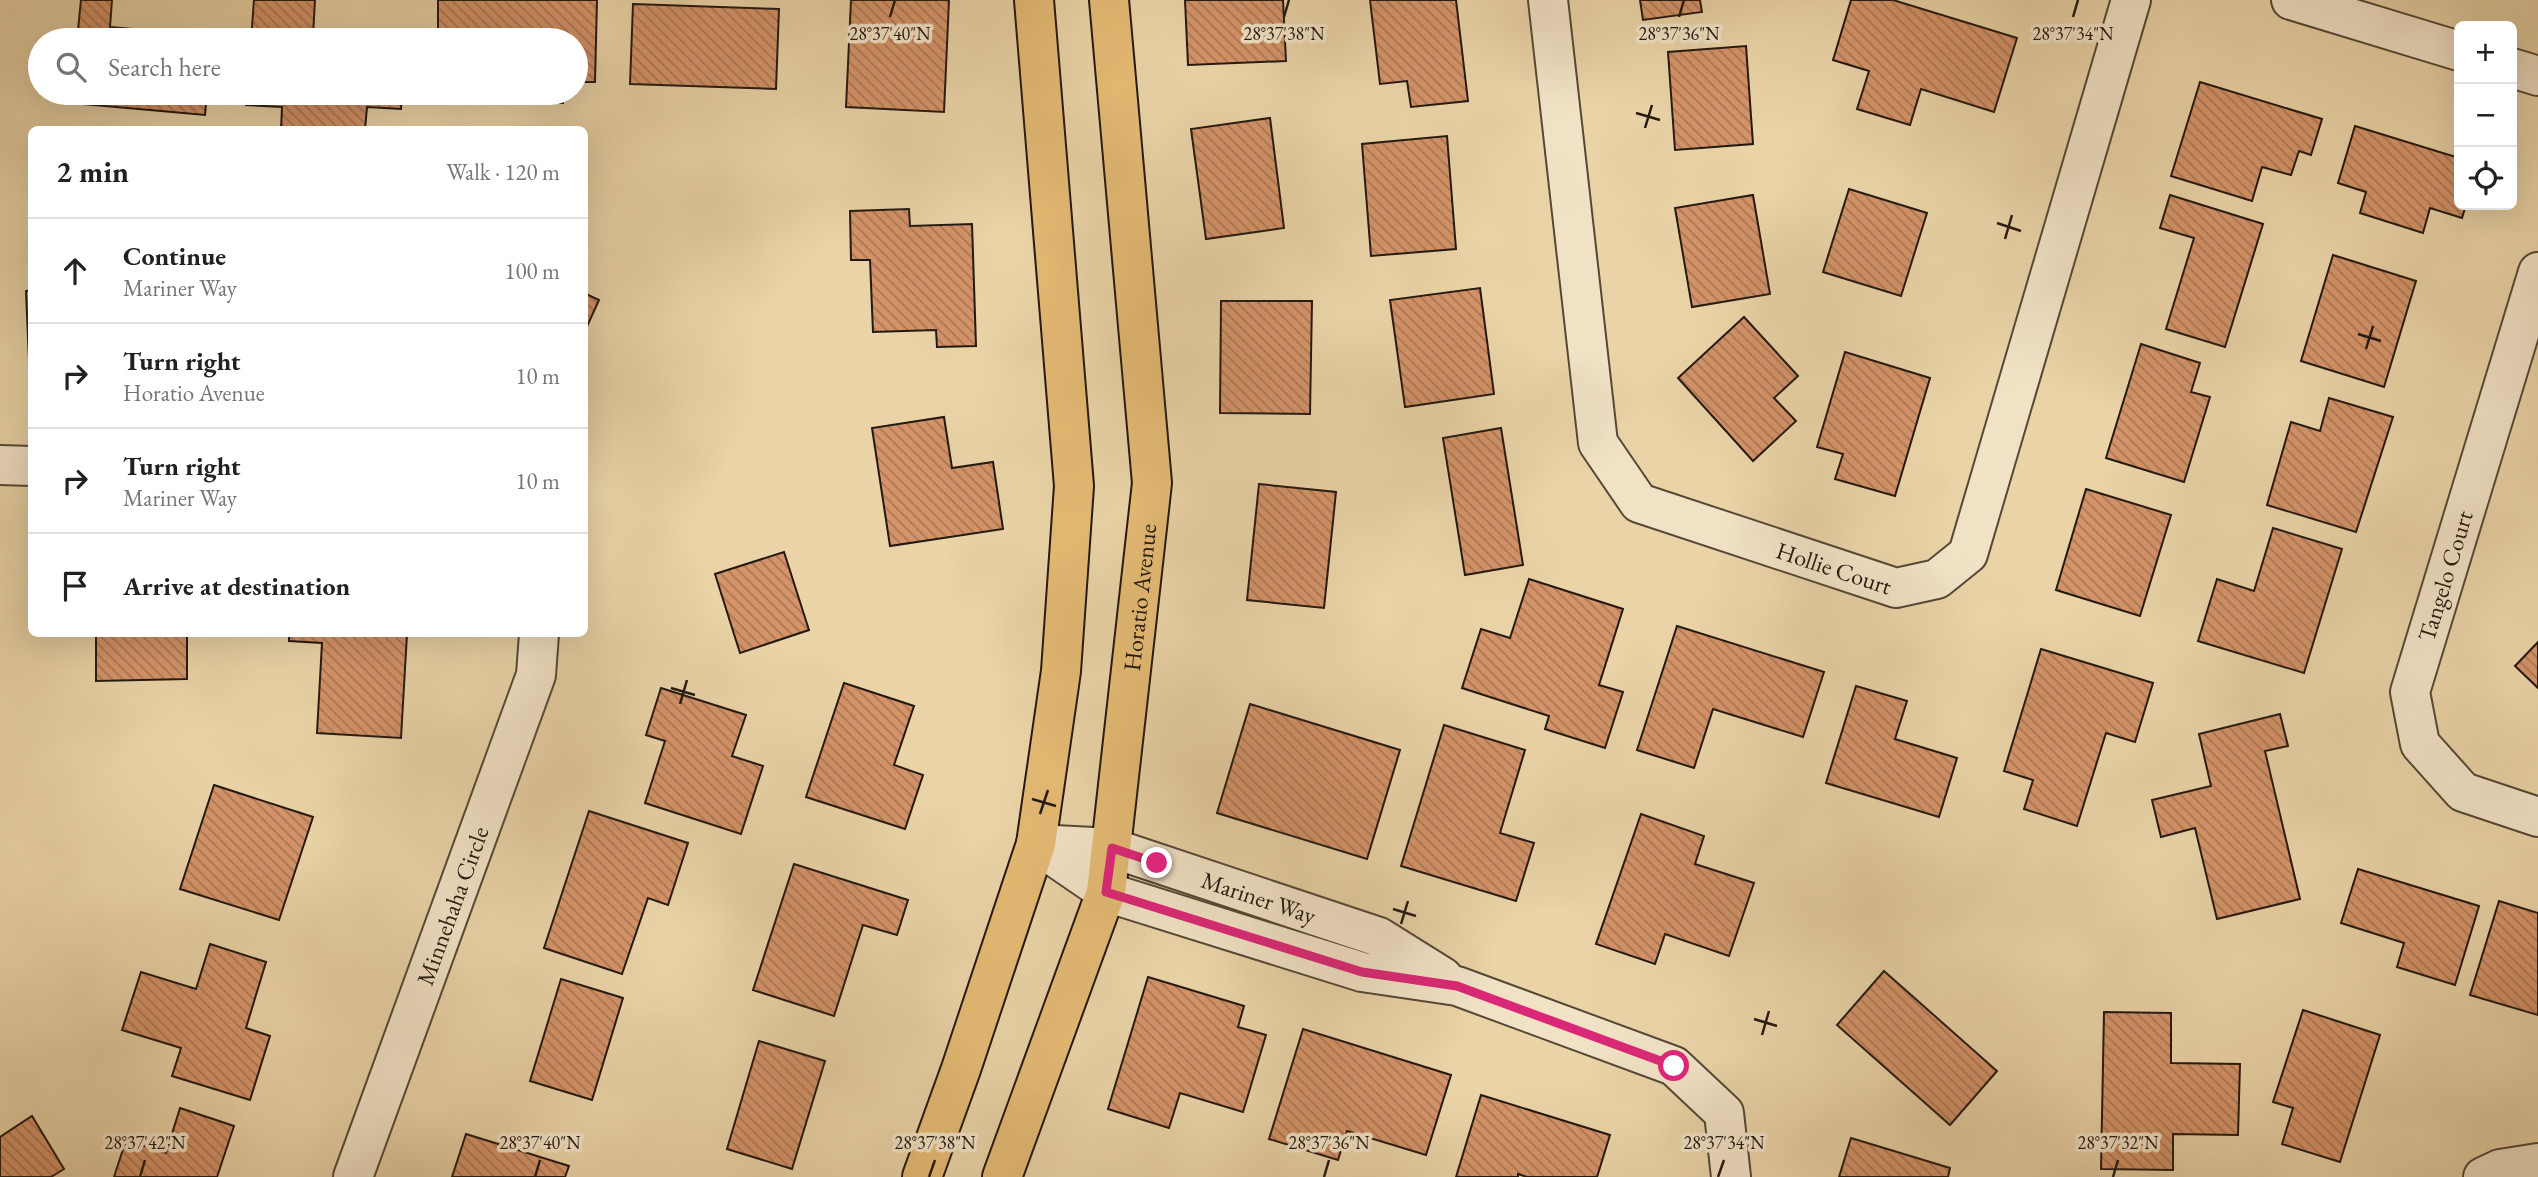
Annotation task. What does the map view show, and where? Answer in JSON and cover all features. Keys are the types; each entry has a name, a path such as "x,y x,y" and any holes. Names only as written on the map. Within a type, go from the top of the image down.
{"main road":[{"path":"922,1177 1036,844 1061,671 1074,486 1034,0"},
{"name":"Horatio Avenue","path":"1002,1177 1106,892 1152,483 1109,0"}],"street":[{"name":"Hollie Court","path":"1548,0 1598,443 1639,503 1896,588 1937,579 1968,554 2131,0"},
{"path":"2291,0 2454,49"},
{"path":"2517,70 2538,76"},
{"name":"Tangelo Court","path":"2538,272 2410,692 2420,744 2463,792 2538,817"},
{"path":"0,465 28,466"},
{"name":"Minnehaha Circle","path":"354,1177 536,675 539,637"},
{"name":"Mariner Way","path":"1036,844 1112,848 1379,937 1457,986"},
{"name":"Mariner Way","path":"1036,844 1106,892 1362,972 1457,986 1674,1066 1724,1113 1731,1177"},
{"path":"2483,1177 2500,1169 2538,1163"}],"building":[{"path":"81,0 112,0 110,27 121,28 78,28"},
{"path":"254,0 315,0 313,28 252,28"},
{"path":"438,0 597,0 595,82 588,82 588,28 438,28"},
{"path":"851,0 949,0 944,112 846,107"},
{"path":"1185,0 1283,0 1286,61 1188,65"},
{"path":"1370,0 1456,0 1468,101 1411,107 1407,81 1380,84"},
{"path":"1640,0 1700,0 1702,12 1643,20"},
{"path":"1851,0 1893,0 2017,38 1994,112 1921,89 1910,125 1857,109 1869,71 1833,60"},
{"path":"633,4 779,9 776,89 630,84"},
{"path":"1746,46 1753,144 1675,150 1668,52"},
{"path":"2200,82 2322,119 2311,155 2299,151 2291,175 2262,167 2252,201 2171,176"},
{"path":"94,105 206,105 205,115"},
{"path":"246,105 401,105 401,109 367,107 365,126 281,126 282,107"},
{"path":"1270,118 1284,228 1206,239 1191,129"},
{"path":"2355,126 2454,156 2454,210 2464,210 2462,218 2430,208 2423,233 2360,213 2366,192 2338,183"},
{"path":"1447,136 1456,249 1371,256 1362,144"},
{"path":"1849,189 1927,213 1901,296 1823,272"},
{"path":"1753,195 1770,294 1692,307 1675,208"},
{"path":"2170,195 2263,224 2225,347 2166,329 2194,238 2160,228"},
{"path":"909,209 910,226 972,224 976,346 937,347 936,330 873,332 870,260 851,260 850,211"},
{"path":"2333,255 2416,281 2384,387 2301,361"},
{"path":"1480,288 1494,394 1405,407 1390,300"},
{"path":"26,291 28,291 28,338"},
{"path":"588,295 599,300 588,324"},
{"path":"1221,301 1312,301 1310,414 1220,413"},
{"path":"1744,317 1798,376 1774,398 1796,421 1753,461 1678,378"},
{"path":"2141,344 2200,363 2191,392 2210,397 2184,482 2106,458"},
{"path":"1845,352 1930,378 1895,496 1835,479 1843,454 1817,447"},
{"path":"2329,398 2393,417 2356,532 2267,505 2291,422 2320,431"},
{"path":"944,417 952,468 993,462 1003,529 890,546 872,428"},
{"path":"1501,428 1523,565 1465,575 1443,438"},
{"path":"1259,484 1336,492 1324,608 1247,600"},
{"path":"2086,489 2171,515 2140,616 2056,590"},
{"path":"2273,528 2342,549 2304,673 2198,641 2217,579 2254,591"},
{"path":"784,552 809,630 740,653 715,574"},
{"path":"1529,579 1623,609 1599,685 1623,692 1605,748 1545,729 1549,716 1462,688 1481,629 1510,638"},
{"path":"1677,626 1824,672 1803,737 1713,709 1694,768 1637,750"},
{"path":"96,637 187,637 187,679 96,681"},
{"path":"289,637 407,637 401,738 317,733 322,643 289,641"},
{"path":"2538,642 2538,688 2515,666"},
{"path":"2041,649 2153,683 2135,742 2106,733 2077,826 2024,809 2033,780 2004,771"},
{"path":"844,683 914,706 894,765 923,775 905,829 806,797"},
{"path":"1856,686 1907,701 1895,739 1957,758 1939,817 1826,783"},
{"path":"661,688 746,715 732,756 763,766 741,834 645,803 665,741 646,735"},
{"path":"1250,704 1400,750 1367,859 1217,813"},
{"path":"2280,714 2288,746 2265,751 2300,899 2217,919 2195,828 2161,837 2152,800 2211,786 2199,734"},
{"path":"1444,725 1525,750 1500,833 1534,843 1516,901 1401,866"},
{"path":"214,785 313,817 279,920 180,889"},
{"path":"589,811 688,843 668,905 648,898 622,974 544,948"},
{"path":"1641,814 1704,836 1695,864 1754,883 1729,956 1665,934 1655,964 1596,944"},
{"path":"794,864 908,900 897,935 863,925 834,1016 753,990"},
{"path":"2358,869 2479,906 2455,985 2397,967 2404,943 2341,923"},
{"path":"2499,901 2538,913 2538,1015 2470,995"},
{"path":"210,944 266,962 246,1028 270,1036 250,1100 172,1076 181,1048 122,1030 141,972 196,989"},
{"path":"1884,971 1997,1071 1950,1125 1837,1025"},
{"path":"1148,977 1244,1006 1238,1027 1266,1035 1243,1112 1180,1093 1169,1128 1108,1109"},
{"path":"561,979 623,998 592,1100 530,1081"},
{"path":"2303,1010 2380,1035 2340,1162 2282,1144 2293,1108 2273,1102"},
{"path":"2104,1012 2171,1013 2171,1063 2240,1064 2238,1135 2173,1134 2173,1170 2101,1169"},
{"path":"1303,1029 1451,1075 1426,1155 1347,1131 1338,1160 1269,1139"},
{"path":"759,1041 825,1061 792,1169 727,1149"},
{"path":"1481,1095 1610,1135 1597,1177 1527,1177 1518,1174 1518,1177 1456,1177"},
{"path":"180,1108 234,1126 217,1177 114,1177 126,1140 166,1153"},
{"path":"32,1116 64,1169 51,1177 0,1177 0,1137"},
{"path":"466,1134 569,1166 565,1177 452,1177"},
{"path":"1851,1138 1950,1168 1948,1177 1839,1177"}],"route":[{"path":"1157,863 1112,848 1106,892 1362,972 1457,986 1674,1066"}]}
